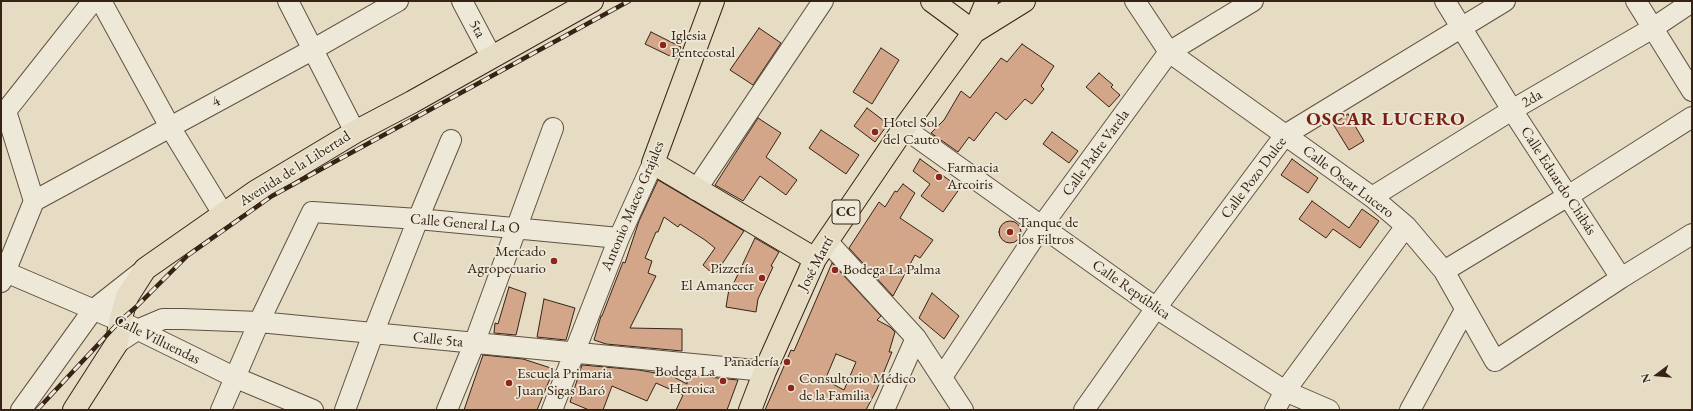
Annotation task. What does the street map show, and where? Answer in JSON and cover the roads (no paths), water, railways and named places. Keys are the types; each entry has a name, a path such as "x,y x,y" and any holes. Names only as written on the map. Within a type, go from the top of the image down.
{"main road":[{"name":"Avenida de la Libertad","path":"74,410 128,325 127,297 145,269 255,192 355,132 412,102 491,56 592,1"},
{"name":"Antonio Maceo Grajales","path":"653,163 713,1"},
{"path":"932,1 974,32 987,1"},
{"name":"CC","path":"974,32 1024,1"},
{"name":"José Martí","path":"750,410 765,371 815,259 904,128 974,32"},
{"path":"653,163 696,190 815,259"}],"street":[{"path":"2,275 34,201 6,111 93,1"},
{"path":"102,1 170,127 223,214"},
{"path":"288,1 355,132"},
{"name":"4","path":"34,201 312,50 398,1"},
{"name":"5ta","path":"462,1 491,56"},
{"path":"696,190 823,1"},
{"name":"Calle Oscar Lucero","path":"1135,1 1169,52 1372,197 1406,226 1444,271 1495,361 1621,278"},
{"name":"Calle Padre Varela","path":"942,377 1042,227 1169,52 1253,1"},
{"name":"Calle Eduardo Chibás","path":"1446,1 1512,110 1621,278"},
{"name":"Calle Pozo Dulce","path":"1084,410 1156,308 1285,135 1505,1"},
{"path":"1636,1 1692,91"},
{"name":"2da","path":"1372,197 1512,110 1653,28 1692,2"},
{"path":"1444,271 1568,196 1692,117"},
{"path":"448,410 517,229 553,128"},
{"name":"Calle República","path":"904,128 1156,308 1285,391 1329,410"},
{"path":"345,410 373,334 451,140"},
{"name":"Antonio Maceo Grajales","path":"552,410 619,238 653,163"},
{"name":"Calle General La O","path":"259,322 312,212 619,238"},
{"path":"1275,410 1285,391 1406,226"},
{"path":"1621,278 1692,234"},
{"path":"827,240 916,338 963,410"},
{"path":"21,410 93,310 145,269"},
{"name":"Calle Villuendas","path":"2,275 128,325 234,376 313,410"},
{"path":"1410,410 1465,310"},
{"name":"Calle 5ta","path":"128,325 163,319 259,322 765,371"},
{"path":"221,410 234,376 259,322"},
{"path":"884,410 916,338"}],"railway":[{"path":"37,410 120,321 187,256 272,196 629,1"}],"place":[{"name":"Iglesia Pentecostal","path":"663,45"},
{"name":"Hotel Sol del Cauto","path":"875,132"},
{"name":"Farmacia Arcoiris","path":"939,177"},
{"name":"Tanque de los Filtros","path":"1010,232"},
{"name":"Mercado Agropecuario","path":"554,261"},
{"name":"Bodega La Palma","path":"835,270"},
{"name":"Pizzería El Amanecer","path":"762,278"},
{"name":"Panadería","path":"787,362"},
{"name":"Bodega La Heroica","path":"723,381"},
{"name":"Escuela Primaria Juan Sigas Baró","path":"509,383"},
{"name":"Consultorio Médico de la Familia","path":"791,388"}],"district":[{"name":"OSCAR LUCERO","path":"1386,120"}]}
